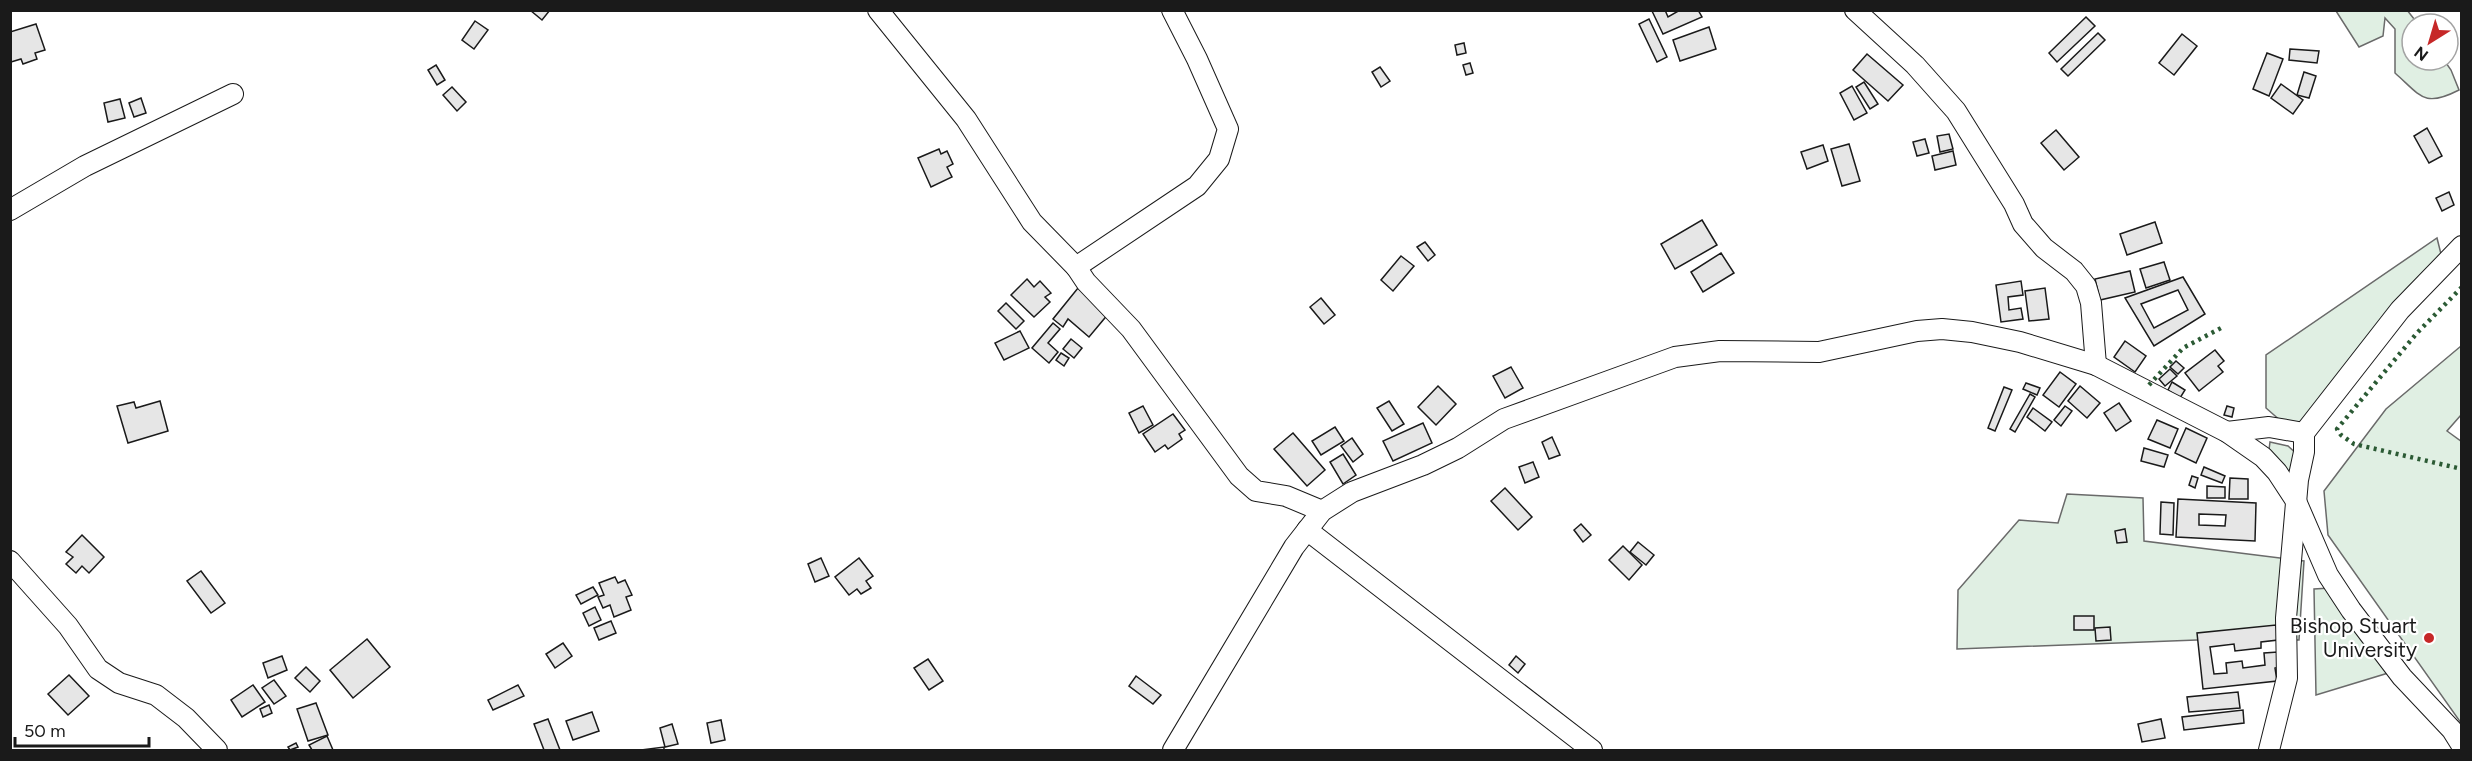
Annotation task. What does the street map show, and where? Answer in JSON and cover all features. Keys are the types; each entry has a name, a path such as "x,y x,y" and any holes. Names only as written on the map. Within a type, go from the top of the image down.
{"street":[{"path":"878,10 966,118 1032,222 1131,329 1239,476 1256,491 1286,496 1322,510"},
{"path":"1076,267 1197,186 1219,159 1227,129 1197,59 1172,10"},
{"path":"1855,10 1915,65 1956,111 2014,204 2023,225 2044,248 2074,271 2086,286 2091,303 2096,365"},
{"path":"10,210 85,166 233,94"},
{"path":"2269,750 2287,678 2286,618 2304,433 2407,302 2462,246"},
{"path":"1173,750 1294,548 1322,510 1352,492 1423,465 1458,448 1504,419 1675,357 1720,351 1819,352 1917,331 1942,329 1972,332 2020,342 2096,365 2227,432 2263,457 2277,472 2296,501 2328,575 2402,677 2452,730 2462,746"},
{"path":"2227,432 2269,427 2304,433"},
{"path":"1307,530 1592,750"},
{"path":"10,561 68,626 98,669 119,683 156,695 186,718 217,750"}],"green space":[{"path":"2407,10 2409,12 2400,12 2400,72 2452,72 2459,90 2430,99 2417,93 2395,73 2395,29 2385,18 2383,36 2359,47 2336,11"},
{"path":"2437,238 2444,266 2317,429 2290,429 2266,408 2266,355"},
{"name":"Bishop Stuart University","path":"2461,346 2461,415 2447,431 2462,442 2461,723 2328,535 2324,491 2386,409"},
{"path":"2270,442 2288,446 2299,456 2301,485 2269,450"},
{"path":"2067,494 2143,498 2144,541 2304,561 2299,640 2197,640 1957,649 1958,590 2019,520 2058,523"},
{"path":"2330,588 2398,670 2316,695 2314,589"}],"building":[{"path":"530,10 550,10 542,20"},
{"path":"1665,10 1668,17 1680,10 1698,10 1702,17 1663,34 1652,11"},
{"path":"2086,17 2095,26 2057,62 2049,53"},
{"path":"1649,19 1667,57 1657,62 1639,24"},
{"path":"475,21 488,30 474,49 462,40"},
{"path":"36,24 45,50 35,53 37,59 23,64 21,59 11,62 10,32"},
{"path":"1709,27 1716,49 1680,61 1673,40"},
{"path":"2098,33 2105,40 2068,76 2061,69"},
{"path":"2182,34 2197,46 2174,75 2159,63"},
{"path":"1464,43 1466,53 1457,55 1455,45"},
{"path":"2290,49 2319,51 2317,63 2289,60"},
{"path":"2267,53 2283,59 2269,96 2253,89"},
{"path":"1867,54 1903,85 1888,101 1853,70"},
{"path":"1470,63 1473,73 1466,75 1463,65"},
{"path":"436,65 445,80 437,85 428,70"},
{"path":"1380,67 1390,81 1381,87 1372,72"},
{"path":"2304,72 2316,76 2309,98 2297,95"},
{"path":"1864,82 1878,104 1870,109 1856,87"},
{"path":"2281,84 2303,100 2293,114 2271,98"},
{"path":"1852,86 1867,113 1854,120 1840,93"},
{"path":"452,87 466,102 457,111 443,95"},
{"path":"141,98 146,113 134,117 129,103"},
{"path":"120,99 125,118 108,122 104,103"},
{"path":"2427,128 2442,156 2429,163 2414,136"},
{"path":"2056,130 2079,157 2064,170 2041,143"},
{"path":"1949,134 1953,149 1940,152 1937,136"},
{"path":"1925,139 1929,153 1917,156 1913,142"},
{"path":"1849,144 1860,181 1842,186 1831,149"},
{"path":"1823,145 1828,161 1807,169 1801,152"},
{"path":"939,149 941,154 947,151 953,164 947,167 952,177 931,187 918,158"},
{"path":"1953,151 1956,165 1935,170 1932,156"},
{"path":"2449,192 2454,205 2442,211 2436,198"},
{"path":"1702,220 1717,245 1675,269 1661,244"},
{"path":"2155,222 2162,243 2127,255 2120,234"},
{"path":"1425,242 1435,255 1428,261 1417,247"},
{"path":"1721,253 1734,273 1703,292 1691,272"},
{"path":"1401,256 1414,266 1393,291 1381,280"},
{"path":"2164,262 2170,280 2146,288 2140,269"},
{"path":"2130,271 2135,292 2100,300 2095,279"},
{"path":"2183,277 2205,314 2154,346 2125,298","holes":["2178,290 2188,310 2154,328 2141,304"]},
{"path":"1027,279 1034,287 1040,281 1051,293 1045,297 1050,302 1034,317 1011,295"},
{"path":"2021,281 2023,295 2008,297 2009,310 2021,308 2023,319 2001,322 1996,285"},
{"path":"1078,288 1109,313 1089,337 1068,319 1063,327 1053,319"},
{"path":"2045,288 2049,319 2029,321 2025,291"},
{"path":"1321,298 1335,315 1324,324 1310,307"},
{"path":"1006,303 1024,321 1016,329 998,311"},
{"path":"1053,323 1060,329 1048,343 1058,352 1049,363 1032,348"},
{"path":"1020,331 1029,348 1004,360 995,343"},
{"path":"1071,339 1082,348 1074,358 1063,349"},
{"path":"2125,341 2146,356 2135,372 2114,357"},
{"path":"2215,350 2224,361 2218,366 2223,372 2199,391 2185,373"},
{"path":"1061,353 1069,358 1064,366 1056,360"},
{"path":"2176,361 2184,368 2178,374 2170,367"},
{"path":"1511,367 1523,388 1505,398 1493,376"},
{"path":"2170,369 2177,376 2165,386 2159,379"},
{"path":"2060,372 2076,384 2059,407 2043,395"},
{"path":"2172,382 2185,390 2180,398 2168,390"},
{"path":"2026,383 2040,388 2037,395 2023,389"},
{"path":"1438,386 1456,404 1436,425 1418,407"},
{"path":"2080,386 2100,403 2087,418 2068,401"},
{"path":"2004,387 2012,390 1995,431 1988,428"},
{"path":"2030,394 2035,397 2015,432 2010,429"},
{"path":"160,401 168,431 128,443 117,406 134,402 136,408"},
{"path":"1389,401 1404,424 1392,431 1377,408"},
{"path":"2119,403 2131,421 2116,431 2104,413"},
{"path":"1143,406 1153,425 1139,433 1129,413"},
{"path":"2065,406 2072,411 2061,426 2054,420"},
{"path":"2227,406 2234,408 2232,417 2224,415"},
{"path":"2033,408 2052,422 2045,431 2027,417"},
{"path":"1173,414 1185,430 1179,434 1182,439 1168,449 1165,445 1155,452 1143,434"},
{"path":"2157,420 2178,429 2170,448 2148,439"},
{"path":"1423,423 1432,443 1393,461 1383,441"},
{"path":"1335,427 1344,441 1321,455 1312,441"},
{"path":"2186,428 2207,438 2196,463 2175,453"},
{"path":"1293,433 1325,470 1307,486 1274,449"},
{"path":"1552,437 1560,455 1549,459 1542,442"},
{"path":"1352,438 1363,454 1353,462 1341,446"},
{"path":"2144,448 2168,455 2164,467 2141,461"},
{"path":"1343,454 1356,475 1343,484 1330,462"},
{"path":"1533,462 1539,477 1525,483 1519,467"},
{"path":"2204,467 2225,476 2222,483 2201,475"},
{"path":"2192,476 2198,478 2195,488 2189,485"},
{"path":"2230,478 2248,479 2248,499 2229,499"},
{"path":"2207,486 2225,487 2225,498 2207,498"},
{"path":"1505,488 1532,517 1518,530 1491,501"},
{"path":"2178,499 2256,503 2255,541 2176,537","holes":["2199,514 2226,515 2225,526 2199,525"]},
{"path":"2161,502 2174,503 2173,535 2160,534"},
{"path":"1581,524 1591,535 1583,542 1574,530"},
{"path":"2125,529 2127,542 2117,543 2115,531"},
{"path":"82,535 104,557 89,573 82,566 76,573 66,564 73,557 66,552"},
{"path":"1638,542 1654,555 1646,565 1630,552"},
{"path":"1623,546 1642,565 1629,580 1609,560"},
{"path":"821,558 829,576 815,582 808,564"},
{"path":"859,558 873,576 866,581 871,588 861,594 857,589 849,595 835,577"},
{"path":"201,571 225,603 211,613 187,581"},
{"path":"615,577 618,583 625,580 632,595 626,597 631,610 614,617 610,605 603,608 598,597 604,595 599,583"},
{"path":"593,587 598,595 581,604 576,595"},
{"path":"595,607 601,620 589,626 583,613"},
{"path":"2074,616 2094,616 2094,630 2074,630"},
{"path":"611,621 616,633 599,640 594,628"},
{"path":"2276,625 2278,640 2261,642 2261,648 2235,651 2234,644 2210,647 2214,674 2227,673 2226,663 2242,661 2243,668 2265,665 2264,653 2278,652 2279,667 2275,668 2277,681 2203,689 2197,633"},
{"path":"2110,627 2111,640 2096,641 2095,628"},
{"path":"367,639 390,667 353,698 330,670"},
{"path":"563,643 572,656 555,668 546,654"},
{"path":"282,656 287,670 268,678 263,663"},
{"path":"1516,656 1525,664 1518,673 1509,665"},
{"path":"928,659 943,681 929,690 914,668"},
{"path":"306,667 320,681 310,692 295,678"},
{"path":"69,675 89,696 68,715 48,694"},
{"path":"1136,676 1161,695 1153,704 1129,686"},
{"path":"274,680 286,696 274,704 262,688"},
{"path":"253,685 265,702 242,717 231,700"},
{"path":"518,685 524,696 493,710 488,700"},
{"path":"2238,692 2240,708 2189,712 2187,697"},
{"path":"316,703 328,735 308,741 297,709"},
{"path":"269,705 272,713 263,717 260,709"},
{"path":"2243,710 2244,723 2184,730 2182,717"},
{"path":"592,712 599,731 573,740 566,721"},
{"path":"548,719 560,750 544,750 534,724"},
{"path":"2161,719 2165,738 2142,742 2138,724"},
{"path":"721,720 725,740 711,743 707,723"},
{"path":"672,724 678,744 665,747 660,728"},
{"path":"327,736 333,750 312,750 309,745"},
{"path":"296,743 298,747 290,750 288,747"},
{"path":"664,747 664,750 641,750"}],"hedge":[{"path":"2462,287 2417,333 2337,429 2341,435 2354,444 2462,469"},
{"path":"2149,385 2183,348 2223,327"}],"place":[{"name":"Bishop Stuart University","path":"2429,638"}]}
